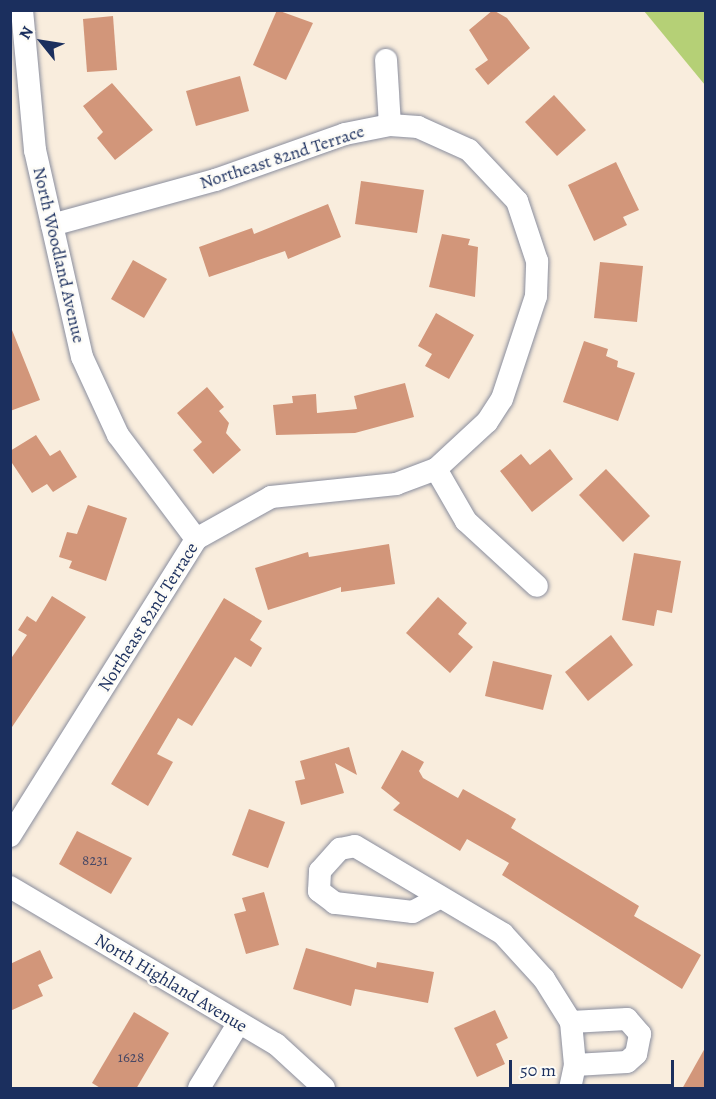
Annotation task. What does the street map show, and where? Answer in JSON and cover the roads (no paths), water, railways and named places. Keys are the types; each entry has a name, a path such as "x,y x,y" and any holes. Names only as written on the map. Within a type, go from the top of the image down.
{"street":[{"name":"North Woodland Avenue","path":"22,10 35,150 72,322 99,397 140,469 196,539"},
{"path":"386,60 390,125"},
{"name":"Northeast 82nd Terrace","path":"10,836 196,539 271,497 396,484 436,469 487,422 502,399 536,297 537,261 517,201 496,174 444,137 390,125 345,134 215,180 52,225"},
{"path":"436,469 466,521 537,586"},
{"path":"439,898 413,912 335,903 319,891 320,871 340,849 355,846 439,898 477,915 515,945 571,1022 575,1065 570,1089"},
{"name":"North Highland Avenue","path":"10,887 284,1051 324,1089"},
{"path":"571,1022 627,1019 640,1034 636,1054 627,1062 575,1065"},
{"path":"199,1089 238,1024"}]}
